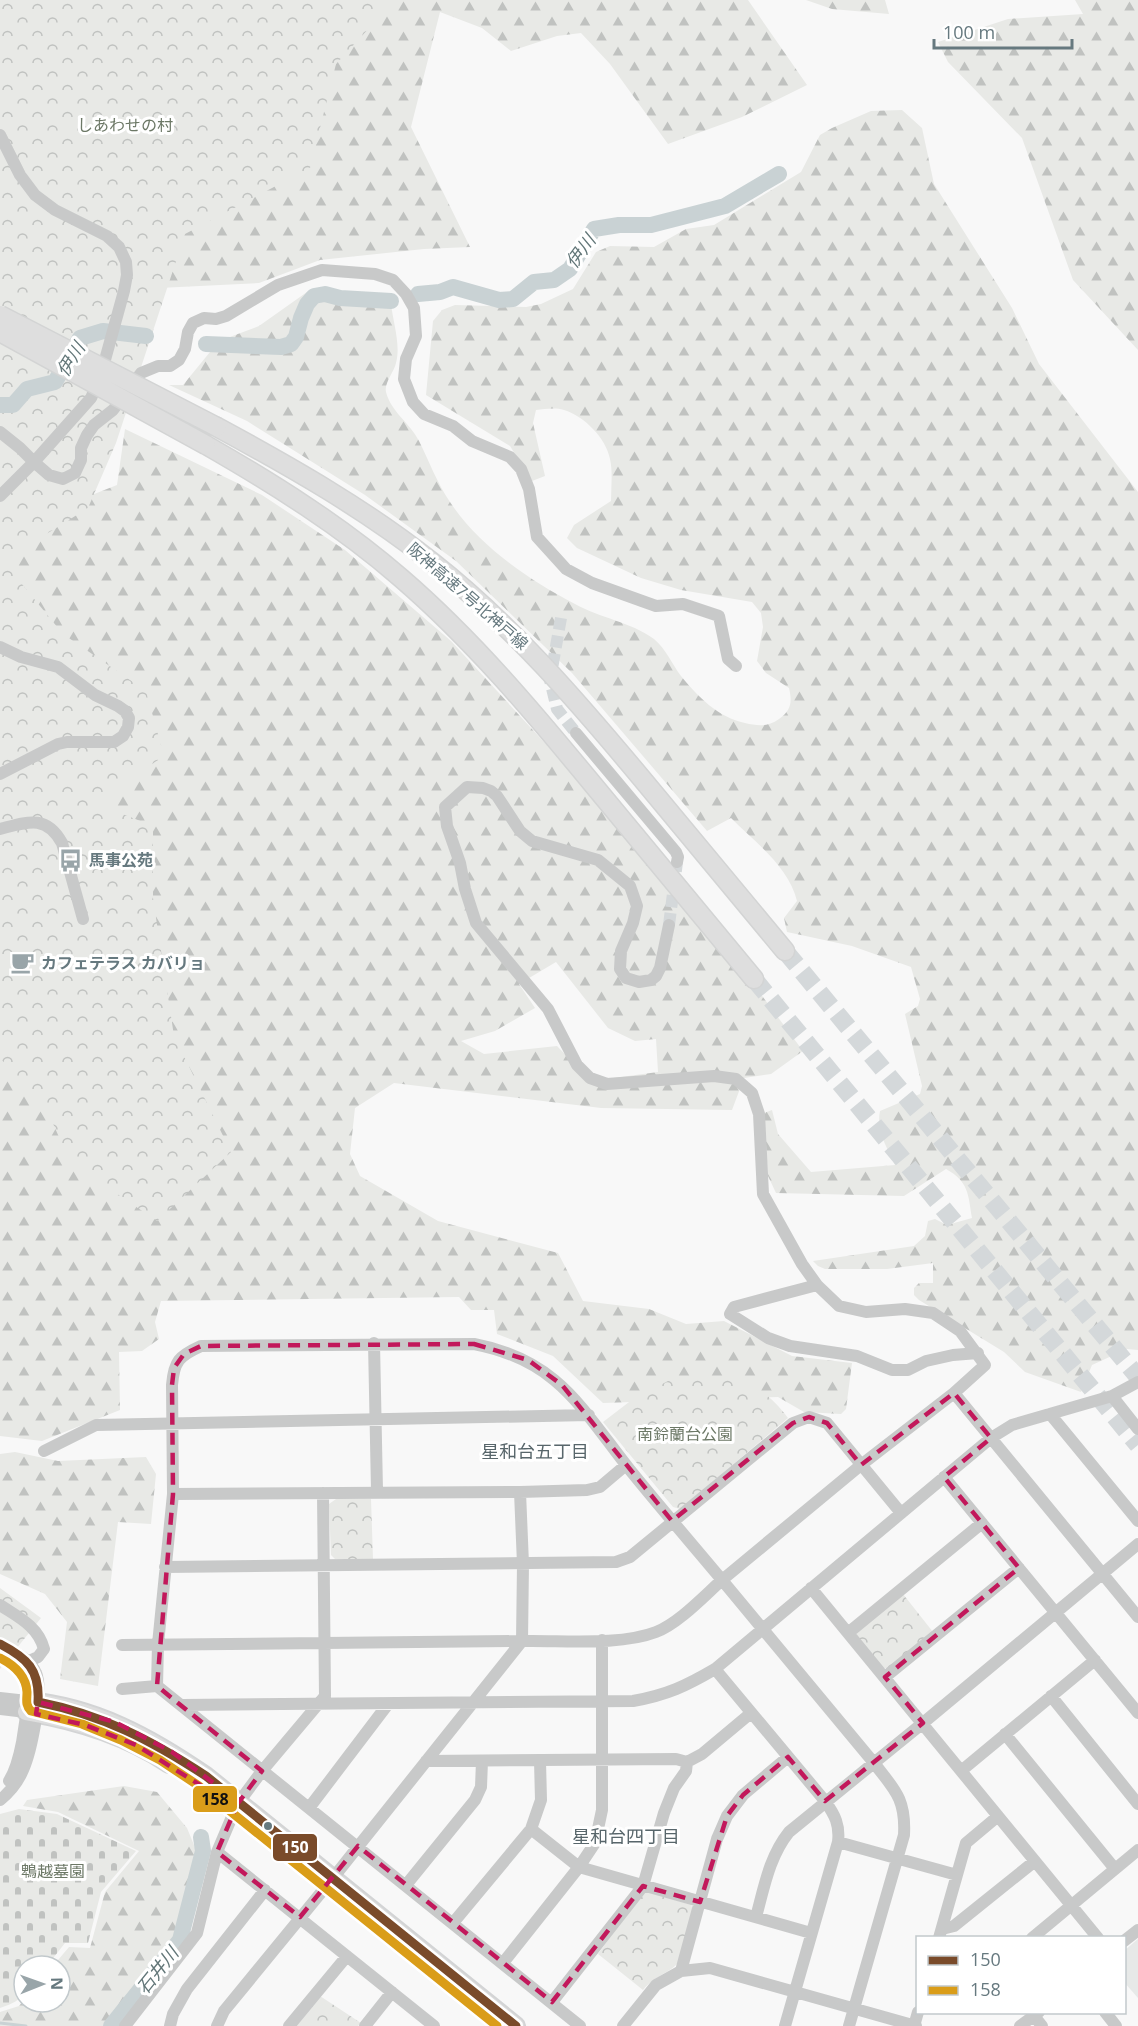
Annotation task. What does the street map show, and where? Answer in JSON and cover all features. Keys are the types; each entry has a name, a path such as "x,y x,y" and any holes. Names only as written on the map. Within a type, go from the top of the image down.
{"highway":[{"path":"0,310 87,361"},
{"name":"阪神高速7号北神戸線","path":"0,315 217,427 308,477 384,526 431,561 535,655 577,701 785,951"},
{"name":"阪神高速7号北神戸線","path":"0,334 206,445 279,488 383,563 436,609 516,693 754,979"}],"main road":[{"path":"32,1707 89,1712 142,1735 206,1776 236,1807 516,2026"},
{"path":"330,1882 498,2026"}],"street":[{"path":"0,135 20,175 35,195 55,210 107,236 119,247 126,262 127,275 108,351 91,398 0,496"},
{"path":"0,432 49,475 63,479 75,473 81,460 81,448 94,425 113,410 141,372 158,366 170,366 179,360 193,323 204,318 216,319 226,316 278,285 322,270 375,274 393,280 406,294 414,308 416,336 406,359 404,379 413,402 424,414 453,426 472,441 510,457 521,469 529,489 537,537 566,569 592,583 656,606 683,604 720,616 728,659 736,666"},
{"path":"0,647 21,657 58,666 95,695 125,711 129,718 128,728 123,736 114,742 58,744 0,774"},
{"path":"576,733 676,852 677,862"},
{"path":"122,1645 602,1640 625,1639 658,1632 681,1616 861,1465 954,1393 985,1365 960,1331 933,1313 905,1309 866,1312 839,1306 816,1285 763,1194 759,1113 752,1093 736,1080 714,1076 607,1084 590,1078 577,1065 548,1009 476,923 465,890 460,863 447,826 445,807 466,787 491,791 497,796 520,831 532,841 598,860 630,886 637,906 633,923 621,951 620,969 626,978 639,982 651,980 657,976 669,925"},
{"path":"0,829 25,822 38,822 48,825 57,834 62,843 83,919"},
{"path":"816,1285 734,1307 730,1314 768,1338 790,1346 857,1356 892,1370 908,1370 926,1361 953,1355 978,1353"},
{"path":"375,1343 377,1491"},
{"path":"158,1686 158,1644 173,1494 171,1422 174,1368 184,1354 201,1346 474,1344 498,1348 528,1360 562,1385 589,1415 626,1465 897,1792 905,1814 904,1835 849,2026"},
{"path":"183,1705 633,1701 659,1696 682,1688 716,1669 991,1438 1012,1425 1112,1396 1138,1382"},
{"path":"954,1393 1138,1617"},
{"path":"1112,1396 1138,1429"},
{"path":"1050,1414 1138,1521"},
{"path":"44,1451 96,1425 589,1415"},
{"path":"165,1567 616,1562 630,1557 793,1423 809,1418 827,1424 901,1513"},
{"path":"173,1494 586,1490 600,1487 626,1465"},
{"path":"944,1477 1138,1713"},
{"path":"216,2026 224,2011 522,1641 523,1564 520,1492"},
{"path":"125,2026 197,1933 217,1852 236,1807 308,1713 325,1696 323,1493"},
{"path":"848,1633 982,1523"},
{"path":"756,1917 771,1862 779,1845 789,1833 1138,1544"},
{"path":"885,1677 1019,1568"},
{"path":"811,1588 1096,1936"},
{"path":"0,1605 26,1621 42,1641 44,1649 38,1657 27,1662"},
{"path":"502,1962 579,1867 595,1843 602,1810 602,1640"},
{"path":"0,1644 27,1662 36,1672 39,1685 11,1779 0,1791"},
{"path":"961,1771 1095,1660"},
{"path":"716,1669 836,1816 840,1830 785,2026"},
{"path":"122,1689 158,1686 580,2026"},
{"path":"1052,1696 1138,1804"},
{"path":"0,1698 32,1707"},
{"path":"309,1808 388,1704"},
{"path":"0,1709 32,1707"},
{"path":"0,1800 16,1784 24,1770 32,1707"},
{"path":"426,1761 675,1759 687,1762 702,1754 751,1713"},
{"path":"1005,1734 1115,1869"},
{"path":"681,1971 717,1839 727,1816 743,1795 788,1757"},
{"path":"406,1885 475,1800 481,1787 482,1761"},
{"path":"453,1923 531,1829 541,1800 540,1761"},
{"path":"552,2002 643,1886 664,1813 674,1788 686,1771 687,1762"},
{"path":"941,1933 966,1843 997,1817"},
{"path":"531,1829 579,1867 811,1933"},
{"path":"838,1842 957,1875"},
{"path":"1034,1936 1138,1850"},
{"path":"217,1852 434,2026"},
{"path":"941,1933 954,1926 1035,1861"},
{"path":"170,2026 173,2014 187,1989 265,1890"},
{"path":"1126,1940 1138,1930"},
{"path":"289,2026 347,1956"},
{"path":"628,2025 656,1985 681,1971 710,1968 915,2026"},
{"path":"365,2026 392,1992"},
{"path":"1106,2014 1116,2026"},
{"path":"1020,2026 1038,2018"}],"highlighted area":[{"path":"474,1344 528,1360 562,1385 672,1521 793,1423 809,1417 827,1423 861,1465 954,1393 991,1438 944,1477 1019,1568 885,1677 923,1723 825,1801 788,1757 743,1795 727,1816 700,1902 643,1886 552,2002 358,1846 300,1917 217,1852 234,1812 200,1785 136,1745 85,1725 36,1714 38,1702 115,1722 172,1752 239,1802 262,1771 157,1686 173,1494 172,1385 174,1368 184,1354 201,1346"}],"shaded area":[{"path":"1138,1939 1138,1998 1126,1984 1126,1949"}],"green space":[{"name":"しあわせの村","path":"0,0 395,0 336,64 310,168 185,234 116,443 88,508 3,561 63,634 146,691 164,756 95,803 153,826 153,898 174,1036 231,1152 157,1221 70,1162 47,1110 0,1058"},
{"path":"301,0 748,0 807,85 742,117 668,144 610,64 581,33 557,36 511,51 482,28 440,12 411,127 470,247 424,249 320,260 259,283 159,288 91,164"},
{"path":"806,0 885,0 889,14 832,9"},
{"path":"1075,0 1138,0 1138,350 1073,280 1022,138 948,62 938,42 1008,19 1083,14"},
{"path":"902,110 922,128 934,184 1012,308 1039,364 1138,492 1138,1350 1127,1349 1092,1365 1081,1392 1025,1372 1004,1352 919,1300 914,1295 914,1288 919,1283 933,1283 933,1263 887,1269 825,1269 813,1261 914,1246 925,1236 928,1221 935,1219 947,1225 972,1218 966,1189 954,1174 946,1169 904,1196 776,1193 768,1176 764,1113 772,1110 778,1134 811,1172 895,1165 881,1132 880,1111 920,1094 922,1086 905,1014 918,1006 920,999 911,967 852,946 787,932 784,918 797,901 787,877 779,866 731,818 707,831 572,673 456,561 365,495 247,421 169,385 183,385 219,341 259,326 307,292 352,291 391,304 398,349 396,363 386,389 388,399 419,441 450,502 475,533 523,573 558,595 585,609 635,628 654,639 687,684 718,711 745,723 767,725 775,722 789,709 790,693 789,688 766,673 757,661 763,627 761,613 752,602 681,590 641,578 577,548 567,538 574,525 611,501 611,464 604,443 593,429 572,413 550,408 536,410 533,423 545,476 532,481 510,446 426,395 433,321 442,310 455,305 526,307 541,304 573,289 596,252 610,246 654,247 686,229 714,225 801,172 820,135 871,111"},
{"path":"125,429 262,495 345,550 451,641 555,754 754,985 803,1051 771,1074 744,1078 732,1110 601,1108 394,1083 355,1108 350,1154 360,1176 438,1221 558,1253 583,1301 649,1309 686,1324 724,1321 792,1356 852,1363 846,1409 841,1414 804,1412 778,1397 603,1403 553,1356 497,1334 494,1310 471,1310 459,1297 161,1301 155,1322 159,1339 142,1351 119,1352 120,1410 42,1441 0,1436 0,1041 97,841 9,622 0,540 74,502 117,485","holes":["556,962 608,1028 635,1041 656,1039 658,1072 591,1081 557,1046 484,1054 461,1041 495,1031 535,1008 519,984"]},
{"name":"南鈴蘭台公園","path":"698,1375 726,1378 749,1385 769,1397 788,1418 680,1509 673,1507 603,1422 633,1399 668,1381"},
{"path":"15,1452 58,1461 146,1457 156,1474 151,1524 118,1522 98,1686 60,1679 67,1622 45,1594 0,1574 0,1454"},
{"path":"336,1499 371,1499 373,1559 335,1559 331,1555 329,1504"},
{"path":"0,1588 41,1618 0,1669"},
{"path":"903,1594 933,1632 889,1668 882,1668 857,1638 857,1631"},
{"path":"124,1786 157,1792 187,1828 196,1850 181,1935 109,2026 0,2026 0,2012 12,2008 12,2014 72,2014 72,1954 63,1954 69,1947 90,1948 105,1892 139,1851 58,1812 23,1806 27,1800"},
{"name":"鵯越墓園","path":"19,1809 57,1814 136,1851 101,1892 88,1943 65,1943 56,1954 12,1954 12,2003 0,2008 0,1814"},
{"path":"649,1892 691,1905 694,1911 680,1961 643,1990 598,1954 641,1894"},
{"path":"320,1996 361,2023 358,2026 294,2026"}],"waterway":[{"name":"伊川","path":"418,294 440,292 453,287 499,300 513,299 534,282 554,280 570,269 594,229 619,225 651,225 725,206 779,174"},
{"name":"伊川","path":"206,344 281,347 291,344 296,337 307,304 314,296 325,294 340,298 391,301"},
{"name":"伊川","path":"0,405 13,405 27,389 55,382 80,338 103,331 146,336"},
{"name":"石井川","path":"111,2026 180,1940 203,1851 201,1837"},
{"path":"0,2023 26,2026"}],"tunnel":[{"path":"561,618 550,680 557,709 576,733"},
{"path":"669,925 677,862"},
{"path":"785,951 1138,1377"},
{"path":"754,979 1138,1445"}],"transit line":[{"name":"150","path":"0,1644 18,1654 30,1666 37,1681 38,1702 62,1707 126,1730 206,1776 516,2026"},
{"name":"158","path":"0,1658 14,1667 22,1676 26,1686 27,1704 31,1711 82,1724 121,1740 160,1760 199,1786 497,2026"}],"place":[{"name":"馬事公苑","path":"71,860"},
{"name":"カフェテラス カバリョ","path":"23,963"}],"district":[{"name":"星和台五丁目","path":"535,1451"},
{"name":"星和台四丁目","path":"626,1836"}]}
